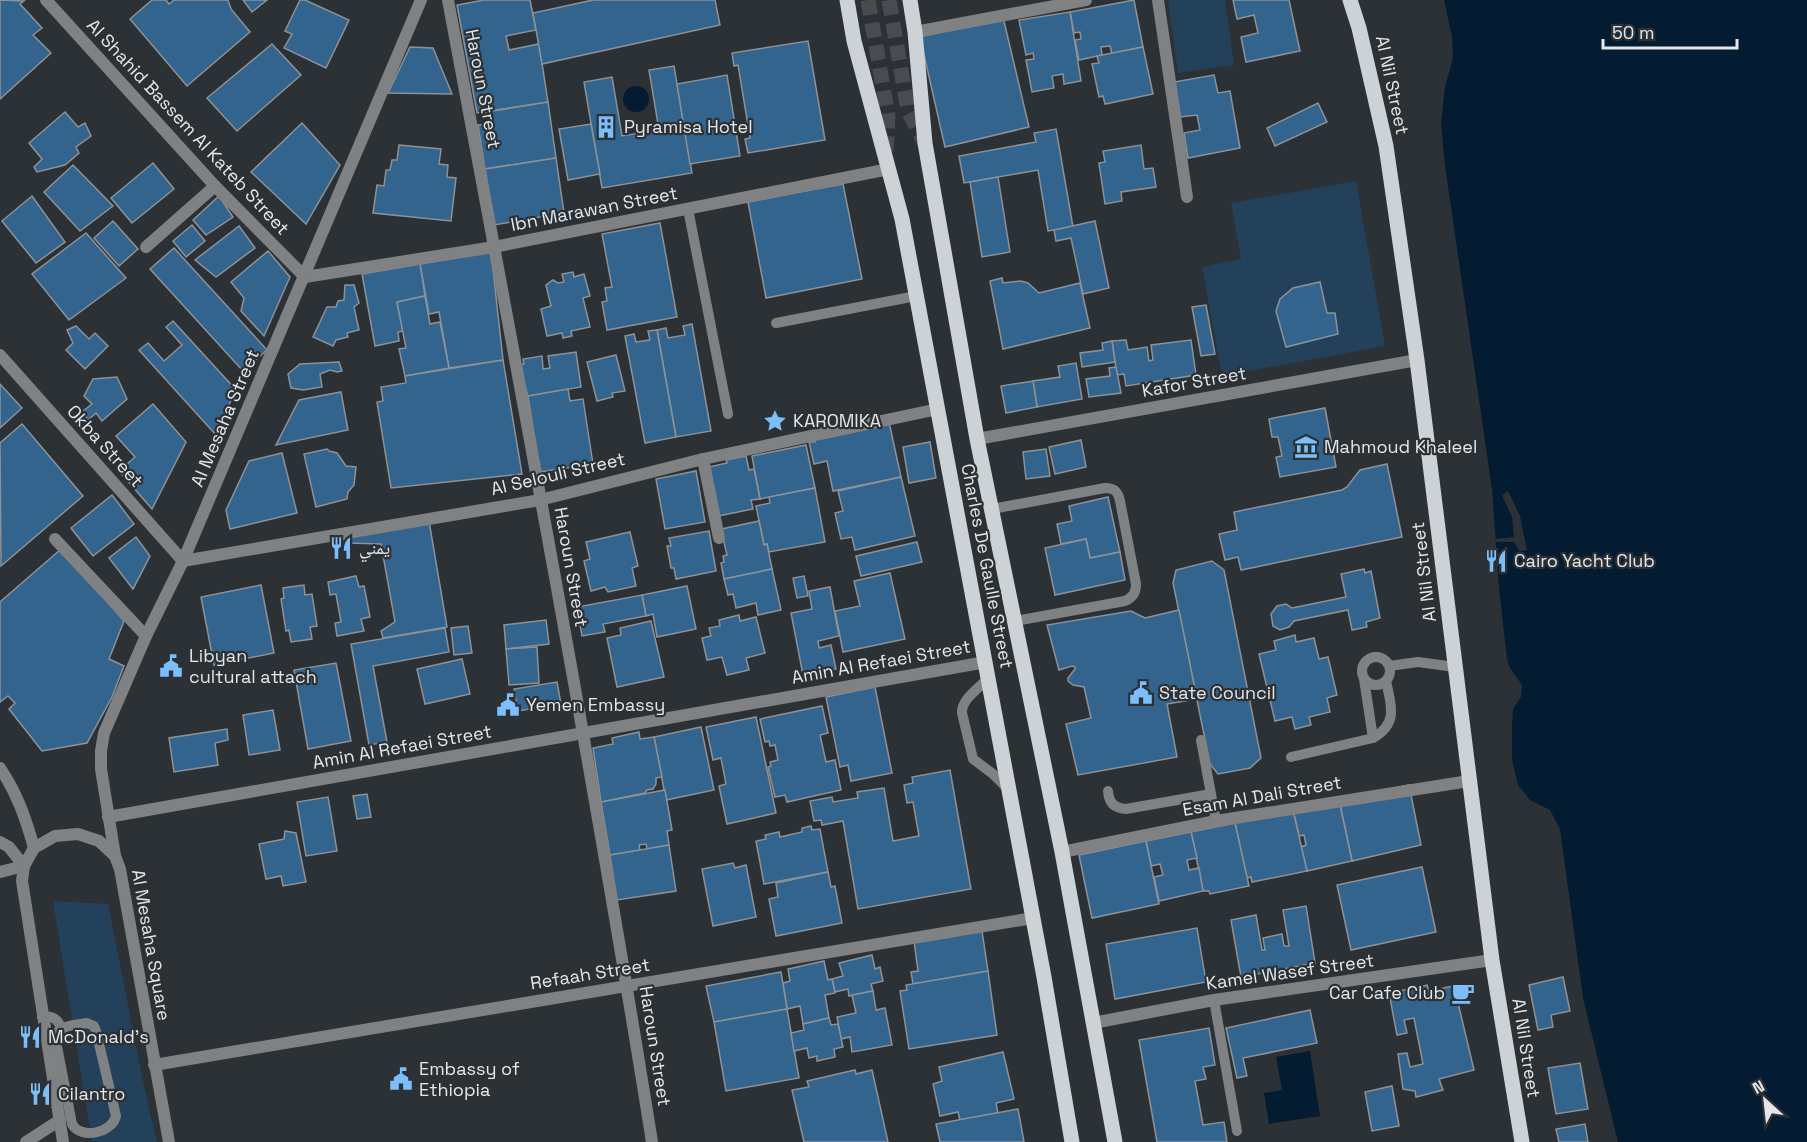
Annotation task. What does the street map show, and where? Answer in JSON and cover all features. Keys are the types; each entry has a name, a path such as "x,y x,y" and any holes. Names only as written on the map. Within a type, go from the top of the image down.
{"main road":[{"name":"Charles De Gaulle Street","path":"847,0 854,41 902,219 989,677 1072,1142"},
{"name":"Charles De Gaulle Street","path":"910,0 925,143 977,439 1062,852 1115,1142"},
{"name":"Al Nil Street","path":"1350,0 1359,28 1386,146 1417,360 1492,960 1522,1142"}],"street":[{"name":"Al Shahid Bassem Al Kateb Street","path":"46,0 215,186 305,277"},
{"name":"Haroun Street","path":"448,0 583,733 652,1142"},
{"path":"915,32 1086,0"},
{"path":"1158,0 1187,197"},
{"name":"Al Mesaha Street","path":"115,856 101,770 104,733 146,636 183,561 305,277 419,1"},
{"name":"Ibn Marawan Street","path":"305,277 494,247 890,169"},
{"path":"146,247 215,186"},
{"name":"Okba Street","path":"0,355 183,561"},
{"name":"Kafor Street","path":"977,439 1417,360"},
{"name":"Al Selouli Street","path":"183,561 540,500 703,459 938,409"},
{"path":"703,459 719,538"},
{"path":"55,539 146,636"},
{"name":"Amin Al Refaei Street","path":"108,817 986,662"},
{"path":"0,768 24,814 34,848 24,866 22,880 24,900 60,1120 72,1138"},
{"name":"Esam Al Dali Street","path":"1062,852 1216,821 1469,781"},
{"name":"Al Mesaha Square","path":"34,848 56,836 78,834 99,841 115,856 124,890 169,1142"},
{"path":"0,842 9,848 24,866"},
{"path":"0,872 24,866"},
{"name":"Refaah Street","path":"154,1065 1033,918"},
{"name":"Kamel Wasef Street","path":"1093,1023 1214,1000 1492,960"},
{"path":"26,1142 60,1120"}],"lane":[{"path":"687,209 728,414"},
{"path":"776,323 916,296"},
{"path":"992,509 1105,488 1112,488 1118,493 1120,501 1136,584 1136,591 1131,598 1015,621"},
{"path":"1364,680 1375,686 1381,685 1389,676 1389,666 1380,658 1369,659 1362,668 1362,674 1374,738"},
{"path":"1389,666 1418,662 1455,667"},
{"path":"989,677 964,702 962,713 973,759 993,774 1009,791"},
{"path":"1291,758 1374,738 1383,732 1390,723 1392,712 1386,681"},
{"path":"1201,740 1216,821"},
{"path":"1108,791 1113,804 1126,809 1211,795"},
{"path":"1214,1000 1237,1131"},
{"path":"42,1017 48,1016 56,1019 61,1028"},
{"path":"87,1023 94,1026 115,1112 113,1124 106,1129 72,1138 72,1124 55,1040 56,1033 61,1028 87,1023"}],"shaded area":[{"path":"1168,0 1225,0 1234,65 1178,73"},
{"path":"1444,0 1807,0 1807,1142 1618,1142 1583,998 1560,829 1550,810 1530,800 1518,785 1512,760 1513,709 1521,697 1522,685 1510,668 1507,659 1492,489 1445,166 1441,124 1445,87 1453,58 1452,37"},
{"path":"636,86 645,90 649,99 645,108 636,112 627,108 623,99 627,90"},
{"path":"1356,181 1385,346 1222,376 1202,267 1241,259 1231,203"},
{"path":"53,901 108,904 157,1142 92,1142"},
{"path":"1310,1051 1320,1116 1269,1124 1264,1093 1282,1090 1276,1057"}],"pier":[{"path":"1508,491 1520,516 1527,550 1519,551 1514,542 1495,542 1495,539 1514,537 1512,517 1502,495"}],"building":[{"path":"0,0 24,1 20,4 42,28 33,35 51,53 0,99"},
{"path":"152,0 166,0 169,4 174,0 228,0 231,9 250,32 187,86 130,19"},
{"path":"243,0 267,0 252,12"},
{"path":"300,0 305,0 349,20 326,68 284,48 292,34 285,31"},
{"path":"484,0 530,0 536,30 506,36 509,50 539,44 548,102 477,113 457,5"},
{"path":"593,0 715,0 720,25 542,64 533,13"},
{"path":"1134,0 1143,47 1112,54 1110,46 1101,47 1102,55 1079,60 1075,40 1081,39 1080,32 1074,33 1070,12"},
{"path":"1233,0 1289,0 1300,51 1246,62 1241,37 1258,33 1254,15 1237,19"},
{"path":"1070,12 1081,81 1064,84 1063,74 1052,76 1054,88 1032,92 1026,60 1034,59 1033,53 1026,55 1019,20"},
{"path":"1003,17 1029,127 945,147 920,37"},
{"path":"808,41 825,140 748,153 745,139 750,138 738,65 734,66 732,53"},
{"path":"272,44 301,75 237,131 207,98"},
{"path":"410,47 433,48 452,94 388,93"},
{"path":"1143,47 1153,94 1105,104 1103,96 1099,97 1092,64 1099,63 1097,56"},
{"name":"Pyramisa Hotel","path":"674,66 692,173 602,188 584,82 612,77 622,136 659,130 649,70"},
{"path":"727,75 740,156 690,164 677,84"},
{"path":"1214,75 1218,93 1230,91 1240,148 1188,158 1184,133 1200,130 1197,115 1180,117 1174,82"},
{"path":"548,102 556,158 485,169 478,125 488,124 486,112"},
{"path":"1318,103 1327,122 1275,146 1267,128"},
{"path":"65,112 78,127 85,123 91,136 76,147 79,153 65,165 37,172 34,167 42,159 29,143"},
{"path":"302,123 340,165 306,224 251,172"},
{"path":"591,124 600,174 568,180 559,129"},
{"path":"1056,129 1073,227 1048,231 1038,170 964,183 959,156 1036,142 1034,133"},
{"path":"399,145 441,149 439,164 448,165 447,177 456,178 451,221 373,213 377,185 384,186 386,170 390,170 392,160 397,160"},
{"path":"1141,145 1144,169 1153,168 1156,187 1121,192 1122,201 1105,204 1099,163 1105,162 1103,151"},
{"path":"556,158 564,213 494,225 485,169"},
{"path":"153,163 174,189 132,223 111,198"},
{"path":"73,165 113,206 80,231 44,192"},
{"path":"998,177 1010,252 982,257 970,182"},
{"path":"843,184 862,279 766,298 748,202"},
{"path":"32,196 65,242 36,263 2,221"},
{"path":"219,196 233,217 206,235 193,220"},
{"path":"113,221 138,249 119,266 94,238"},
{"path":"1095,221 1109,288 1083,294 1071,238 1056,241 1054,230"},
{"path":"660,223 677,317 607,330 602,302 607,301 605,288 612,287 602,234"},
{"path":"192,225 205,241 186,257 173,241"},
{"path":"239,226 255,248 216,277 195,260"},
{"path":"86,233 126,278 69,320 32,274"},
{"path":"174,248 267,350 243,371 150,269"},
{"path":"268,251 290,277 264,336 241,311 244,298 231,282"},
{"path":"491,251 503,360 449,368 439,312 429,314 420,264"},
{"path":"420,264 425,296 397,302 403,331 398,332 399,341 375,346 362,274"},
{"path":"573,272 574,277 584,274 590,296 583,298 590,327 571,331 572,336 563,338 562,333 547,336 541,309 551,306 546,285 553,280 558,283 564,282 562,274"},
{"path":"1002,278 1003,283 1021,281 1028,283 1039,293 1080,283 1090,328 1003,349 990,281"},
{"path":"1320,282 1327,313 1335,313 1338,334 1286,347 1276,311 1280,299 1293,288"},
{"path":"345,285 354,285 359,303 354,307 359,330 347,333 348,337 336,340 333,346 313,337 327,307 336,307 338,301 344,300"},
{"path":"425,296 430,324 440,322 449,368 405,376 399,349 406,348 397,302"},
{"path":"1206,305 1215,354 1201,356 1192,307"},
{"path":"173,321 236,390 215,434 139,350 148,343 164,361 182,345 166,327"},
{"path":"692,324 711,431 676,437 657,330 666,328 668,338 685,335 683,326"},
{"path":"76,326 89,339 95,333 108,346 85,369 66,350 73,343 67,330"},
{"path":"657,330 676,437 645,443 625,336 634,334 636,342 650,340 648,331"},
{"path":"1126,340 1128,350 1147,347 1149,361 1153,360 1151,345 1191,340 1196,375 1126,386 1124,374 1117,375 1112,341"},
{"path":"1112,341 1115,362 1082,367 1080,353 1103,350 1102,343"},
{"path":"576,352 581,387 528,396 519,365 524,364 523,359 542,356 543,369 550,368 548,356"},
{"path":"616,355 625,391 612,393 613,397 597,401 587,362"},
{"path":"503,360 522,474 391,488 377,402 383,401 381,387 406,383 405,376"},
{"path":"339,362 342,371 330,370 320,374 322,387 303,390 291,388 288,374 300,364"},
{"path":"1076,363 1082,399 1037,407 1033,381 1060,377 1058,366"},
{"path":"1116,367 1121,393 1089,397 1086,379 1110,376 1109,368"},
{"path":"117,377 127,399 102,421 96,413 88,420 82,412 92,404 84,396 93,379"},
{"path":"1033,381 1037,407 1006,413 1001,386"},
{"path":"0,384 22,408 0,428"},
{"path":"568,389 570,401 583,399 593,464 540,472 528,396"},
{"path":"341,392 348,430 276,445 299,400"},
{"path":"153,404 186,442 152,509 119,471 135,457 116,436"},
{"name":"Mahmoud Khaleel","path":"1325,408 1336,467 1280,477 1276,457 1282,456 1278,437 1272,437 1269,419"},
{"path":"889,422 901,477 833,491 827,461 814,464 809,442 815,442 814,438"},
{"path":"22,424 83,496 1,566 0,443"},
{"path":"1081,440 1086,467 1055,474 1049,447"},
{"path":"930,442 936,478 909,483 903,447"},
{"path":"806,445 815,488 760,499 752,456"},
{"path":"327,449 337,453 346,466 356,467 354,485 348,492 347,499 316,507 304,454"},
{"path":"1046,449 1050,476 1026,479 1023,452"},
{"path":"282,453 297,513 230,529 226,510 249,461"},
{"path":"746,456 749,470 754,469 760,499 751,500 753,509 718,516 709,467 727,463 726,460"},
{"path":"1387,464 1402,537 1241,570 1238,557 1225,560 1219,534 1237,530 1234,512 1342,490 1360,470"},
{"path":"696,471 705,522 665,529 656,479"},
{"path":"901,477 915,536 855,550 852,537 841,539 835,513 843,511 838,491"},
{"path":"815,488 825,542 769,552 767,544 764,545 756,506 770,503 769,497"},
{"path":"112,495 134,524 93,556 71,528"},
{"path":"1108,497 1120,552 1090,558 1086,539 1061,544 1057,524 1072,521 1069,506"},
{"path":"429,521 447,627 383,638 381,631 395,622 381,544 347,543 341,536"},
{"path":"759,521 772,569 724,579 721,563 724,562 723,556 727,555 721,529"},
{"path":"709,531 716,571 676,579 674,568 671,568 667,546 671,546 669,538"},
{"path":"630,532 638,566 632,568 636,586 608,592 605,587 591,591 584,561 590,559 586,542"},
{"path":"136,537 150,556 133,589 109,558"},
{"path":"1086,539 1090,558 1120,552 1125,580 1055,595 1045,548"},
{"path":"917,542 922,562 861,576 856,556"},
{"path":"61,549 124,621 109,659 124,666 112,697 87,743 42,751 9,709 15,703 8,696 0,702 0,602"},
{"path":"1212,561 1224,570 1261,758 1250,768 1218,774 1210,764 1173,583 1176,570"},
{"path":"772,569 781,610 758,615 756,603 736,608 733,594 728,595 724,579"},
{"path":"1364,569 1365,573 1371,571 1380,618 1366,622 1367,627 1352,630 1348,610 1294,621 1289,627 1280,630 1273,626 1271,614 1277,606 1286,604 1292,608 1346,597 1341,574"},
{"path":"890,573 905,639 843,652 835,611 860,606 854,581"},
{"path":"356,576 359,587 364,586 370,617 361,619 364,631 337,636 335,623 341,622 336,594 330,595 328,582"},
{"path":"804,576 808,596 797,598 793,578"},
{"path":"261,585 274,653 214,665 201,597"},
{"path":"304,585 305,595 312,594 317,626 310,627 312,639 291,642 289,630 286,631 281,599 284,598 283,588"},
{"path":"687,586 696,629 657,637 653,614 646,616 642,595"},
{"path":"830,587 839,636 818,641 819,648 831,645 836,669 803,675 791,613 812,609 809,591"},
{"path":"642,595 646,616 603,624 605,632 582,636 577,607"},
{"name":"State Council","path":"1179,610 1197,699 1167,704 1177,757 1078,775 1066,724 1091,718 1084,687 1073,685 1068,681 1075,667 1059,670 1047,625 1131,611 1145,618"},
{"path":"739,615 740,621 756,617 765,653 746,658 749,670 727,675 722,657 707,660 702,638 711,636 709,628 720,626 719,620"},
{"path":"546,620 549,644 506,649 504,625"},
{"path":"651,621 664,677 617,687 607,638 621,635 620,628"},
{"path":"468,626 472,653 454,655 451,628"},
{"path":"445,628 449,652 373,666 387,742 369,745 351,644"},
{"path":"1295,635 1296,642 1314,638 1319,659 1328,657 1337,695 1327,698 1330,712 1309,717 1311,725 1295,729 1292,717 1275,721 1259,654 1276,650 1274,641"},
{"path":"537,647 539,683 509,685 506,649"},
{"path":"462,659 470,694 425,704 417,669"},
{"path":"336,663 351,741 308,749 294,670"},
{"path":"557,682 561,704 518,711 514,689"},
{"path":"875,687 892,773 851,781 848,765 840,767 826,697"},
{"path":"822,706 828,733 820,735 826,762 835,760 841,790 787,802 785,795 775,797 768,767 771,766 770,762 778,760 775,745 770,746 769,741 765,742 760,719"},
{"path":"273,710 280,750 249,755 243,715"},
{"path":"756,717 776,813 727,824 719,786 726,784 721,758 713,760 706,727"},
{"path":"701,727 714,790 666,800 654,737"},
{"path":"227,729 228,740 215,743 218,765 174,772 169,738"},
{"path":"639,732 640,739 654,737 662,777 656,778 653,789 645,793 601,802 593,748 613,744 612,738"},
{"path":"950,770 971,889 858,909 843,821 822,825 821,820 814,821 810,801 832,797 833,802 858,798 857,792 884,788 893,841 919,836 913,802 907,803 904,785 913,783 912,777"},
{"path":"1409,785 1421,845 1352,861 1339,800"},
{"path":"665,790 672,830 667,831 669,845 647,849 646,844 639,845 640,850 610,855 601,802"},
{"path":"367,794 371,817 357,819 353,796"},
{"path":"328,797 337,851 306,856 297,802"},
{"path":"1339,800 1352,861 1307,871 1301,847 1306,845 1304,835 1299,836 1293,810"},
{"path":"1293,810 1307,871 1252,882 1251,877 1247,878 1235,823"},
{"path":"1235,823 1249,886 1210,894 1209,891 1203,891 1191,832"},
{"path":"811,826 812,830 820,829 828,872 764,884 756,841 766,839 765,835 779,832 780,837 802,832 802,828"},
{"path":"285,831 296,833 306,882 283,886 281,876 266,879 259,844 284,839"},
{"path":"1191,832 1197,858 1187,860 1189,870 1199,868 1203,891 1159,901 1154,877 1163,875 1160,864 1151,866 1146,841"},
{"path":"1146,841 1159,904 1092,918 1079,855"},
{"path":"669,845 676,891 617,900 610,855"},
{"path":"733,863 735,868 746,865 756,917 713,926 702,869"},
{"path":"1422,867 1436,932 1351,950 1337,885"},
{"path":"828,872 831,887 835,886 842,923 776,936 769,899 778,897 776,883"},
{"path":"1306,906 1315,963 1241,977 1231,920 1256,915 1262,950 1265,950 1263,938 1282,934 1284,946 1289,946 1283,910"},
{"path":"1197,928 1206,982 1115,999 1106,944"},
{"path":"982,931 988,971 913,984 911,972 918,971 914,941"},
{"path":"872,955 875,969 880,967 883,981 871,984 873,991 849,996 848,989 835,992 832,979 843,976 839,963"},
{"path":"824,961 828,980 832,979 835,992 825,995 829,1018 803,1024 800,1006 787,1009 783,983 790,981 788,969"},
{"path":"988,971 997,1035 909,1049 900,991 907,990 906,985"},
{"path":"781,972 787,1009 714,1022 706,986"},
{"path":"1563,977 1570,1011 1551,1015 1553,1027 1538,1030 1529,985"},
{"path":"1427,985 1429,991 1454,986 1474,1070 1439,1079 1443,1090 1416,1097 1415,1091 1403,1089 1398,1054 1407,1053 1410,1067 1423,1064 1414,1018 1404,1020 1407,1033 1397,1035 1389,993"},
{"path":"873,991 876,1010 885,1008 892,1045 852,1052 850,1037 841,1039 837,1017 856,1013 852,995"},
{"path":"787,1009 799,1078 726,1091 714,1022"},
{"path":"1310,1010 1317,1043 1243,1058 1247,1076 1237,1078 1226,1028"},
{"path":"829,1018 831,1025 838,1024 843,1047 834,1049 835,1057 817,1061 817,1056 809,1058 807,1048 794,1051 791,1033 804,1030 803,1024"},
{"path":"1209,1028 1215,1065 1203,1067 1206,1079 1195,1081 1203,1125 1224,1122 1227,1142 1157,1142 1139,1040"},
{"path":"1003,1052 1014,1099 996,1103 998,1113 960,1120 958,1112 940,1116 933,1084 942,1081 939,1067"},
{"path":"1580,1063 1588,1109 1556,1114 1548,1068"},
{"path":"855,1070 856,1074 872,1070 888,1142 804,1142 792,1090 809,1087 807,1081"},
{"path":"1392,1086 1399,1126 1372,1131 1365,1092"},
{"path":"1018,1109 1024,1142 940,1142 936,1124"},
{"path":"1585,1124 1588,1142 1559,1142 1556,1129"}],"tunnel":[{"path":"868,0 888,116 886,154"},
{"path":"889,0 908,111 925,143"}],"place":[{"name":"Pyramisa Hotel","path":"606,127"},
{"name":"KAROMIKA","path":"775,421"},
{"name":"Mahmoud Khaleel","path":"1306,447"},
{"name":"يمني","path":"341,548"},
{"name":"Cairo Yacht Club","path":"1496,561"},
{"name":"Libyan cultural attach","path":"171,666"},
{"name":"State Council","path":"1141,693"},
{"name":"Yemen Embassy","path":"508,705"},
{"name":"Car Cafe Club","path":"1463,993"},
{"name":"McDonald's","path":"30,1037"},
{"name":"Embassy of Ethiopia","path":"401,1079"},
{"name":"Cilantro","path":"40,1094"}]}
